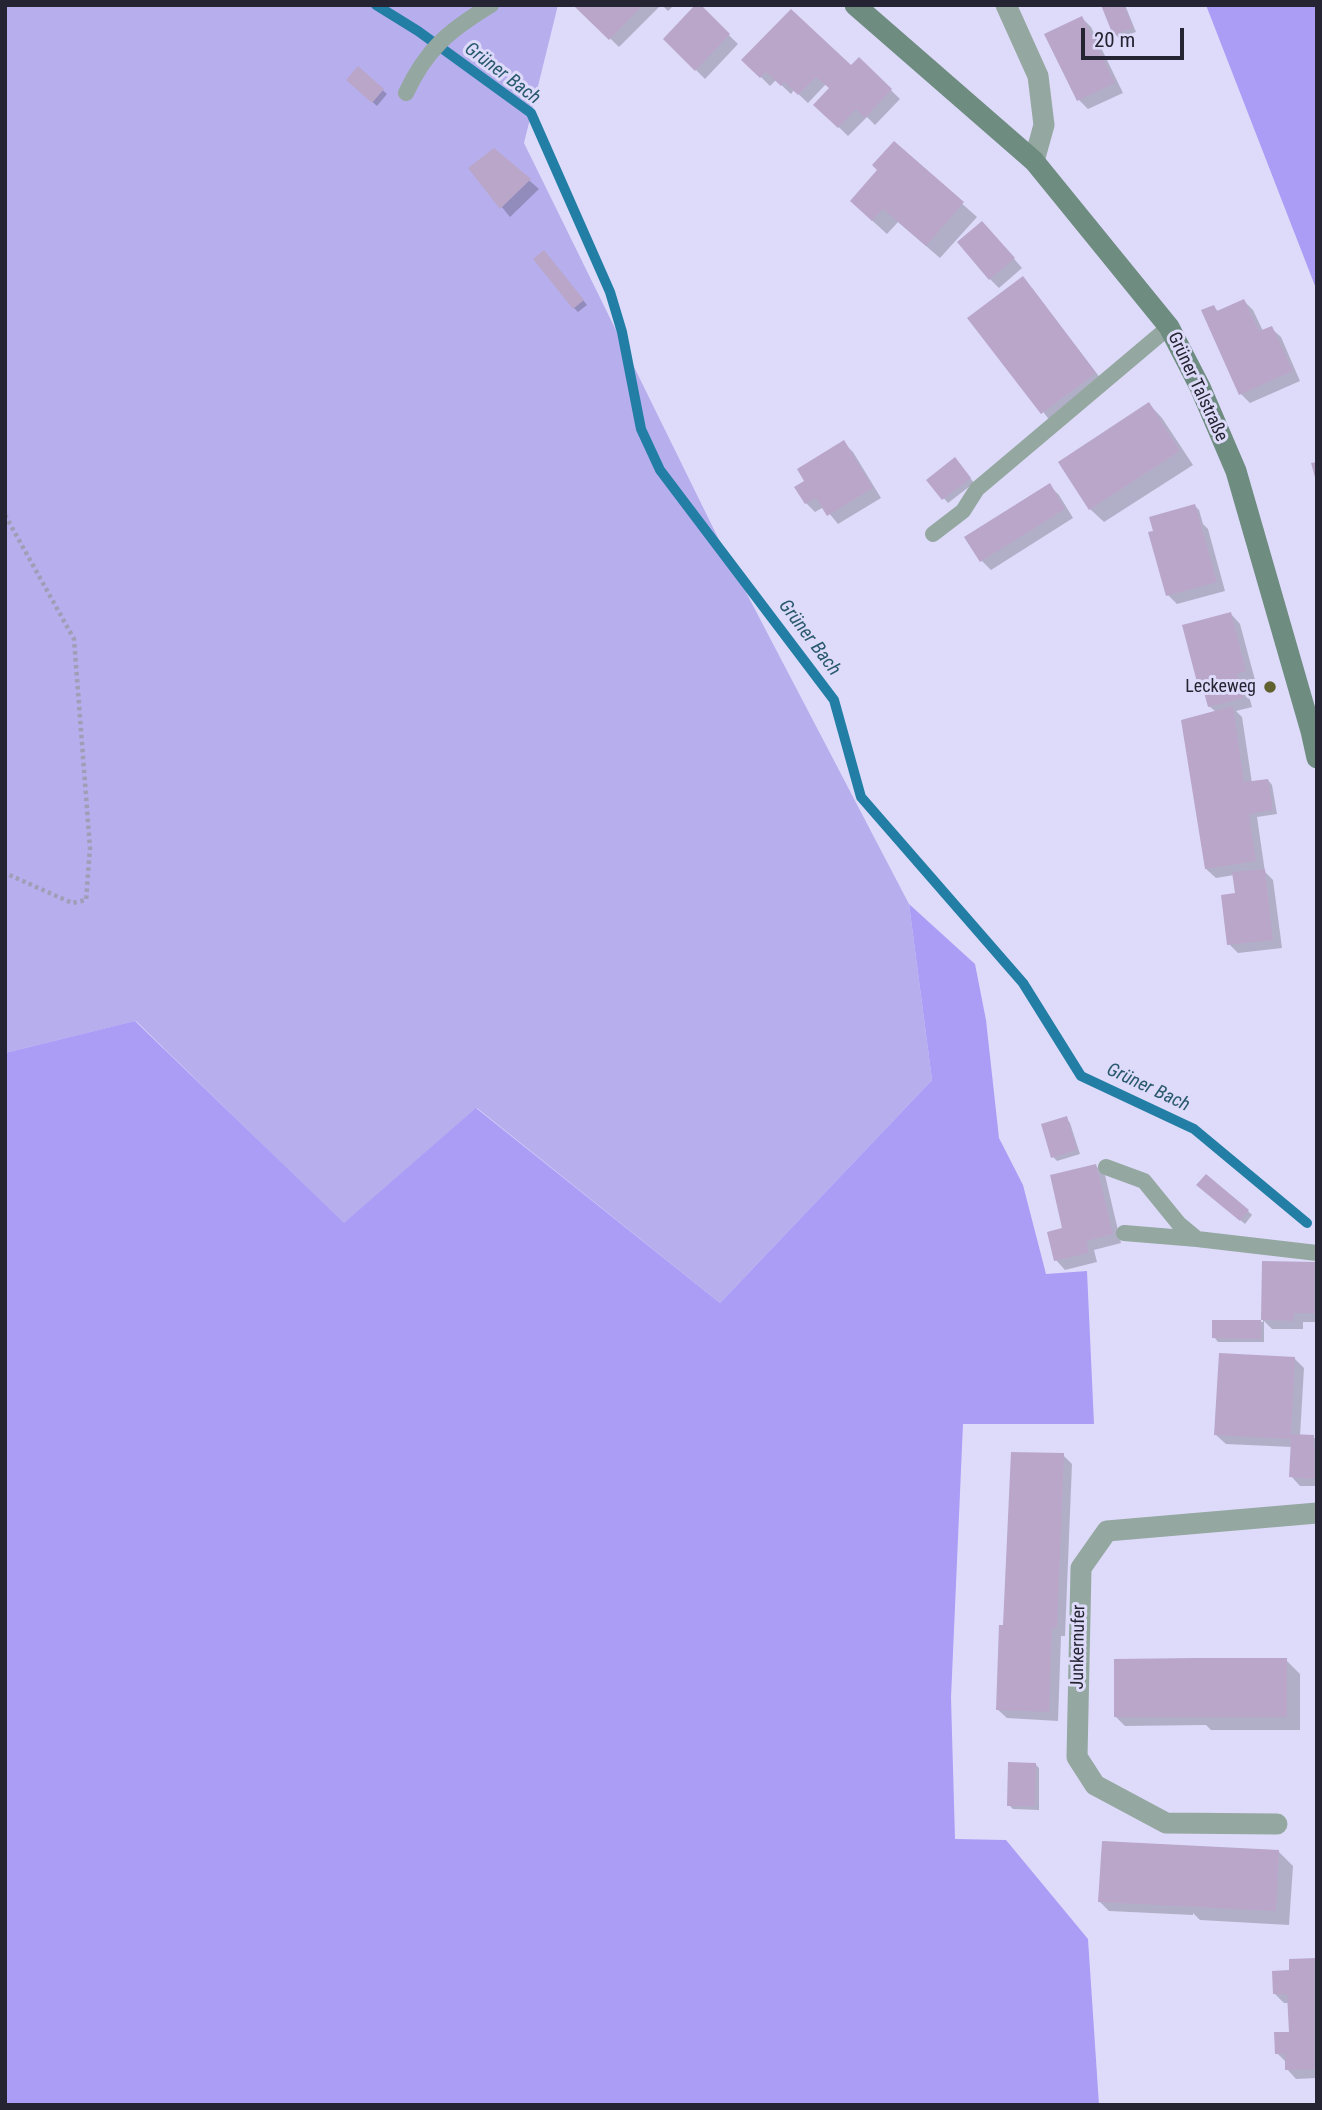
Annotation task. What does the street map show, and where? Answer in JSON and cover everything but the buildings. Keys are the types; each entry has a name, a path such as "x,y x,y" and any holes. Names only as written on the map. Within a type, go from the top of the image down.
{"main road":[{"name":"Grüner Talstraße","path":"855,5 1034,161 1169,327 1200,387 1236,471 1317,758"}],"street":[{"path":"1006,5 1038,76 1044,125 1034,161"},
{"name":"Junkernufer","path":"1277,1824 1166,1823 1095,1785 1077,1756 1081,1568 1107,1531 1317,1513"}],"lane":[{"path":"406,93 429,54 443,38 456,26 491,5"},
{"path":"933,534 963,511 977,489 1169,327"},
{"path":"1106,1167 1144,1181 1179,1224 1198,1239"},
{"path":"1124,1233 1317,1253"}],"path":[{"path":"5,515 74,639 90,848 86,900 72,903 5,873"}],"shaded area":[{"path":"5,5 558,5 524,143 725,552 909,904 932,1080 720,1303 477,1108 344,1224 136,1021 5,1053"},
{"path":"1206,5 1317,5 1317,291"},
{"path":"909,904 975,964 986,1020 999,1138 1023,1185 1046,1274 1087,1271 1094,1424 963,1424 951,1698 955,1839 1006,1840 1088,1939 1099,2105 5,2105 5,1053 135,1021 344,1223 476,1108 720,1303 932,1080"}],"waterway":[{"name":"Grüner Bach","path":"376,5 418,31 531,113 610,292 622,332 641,429 660,470 834,700 861,797 1023,983 1081,1076 1194,1129 1307,1223"}],"place":[{"name":"Leckeweg","path":"1270,687"}]}
